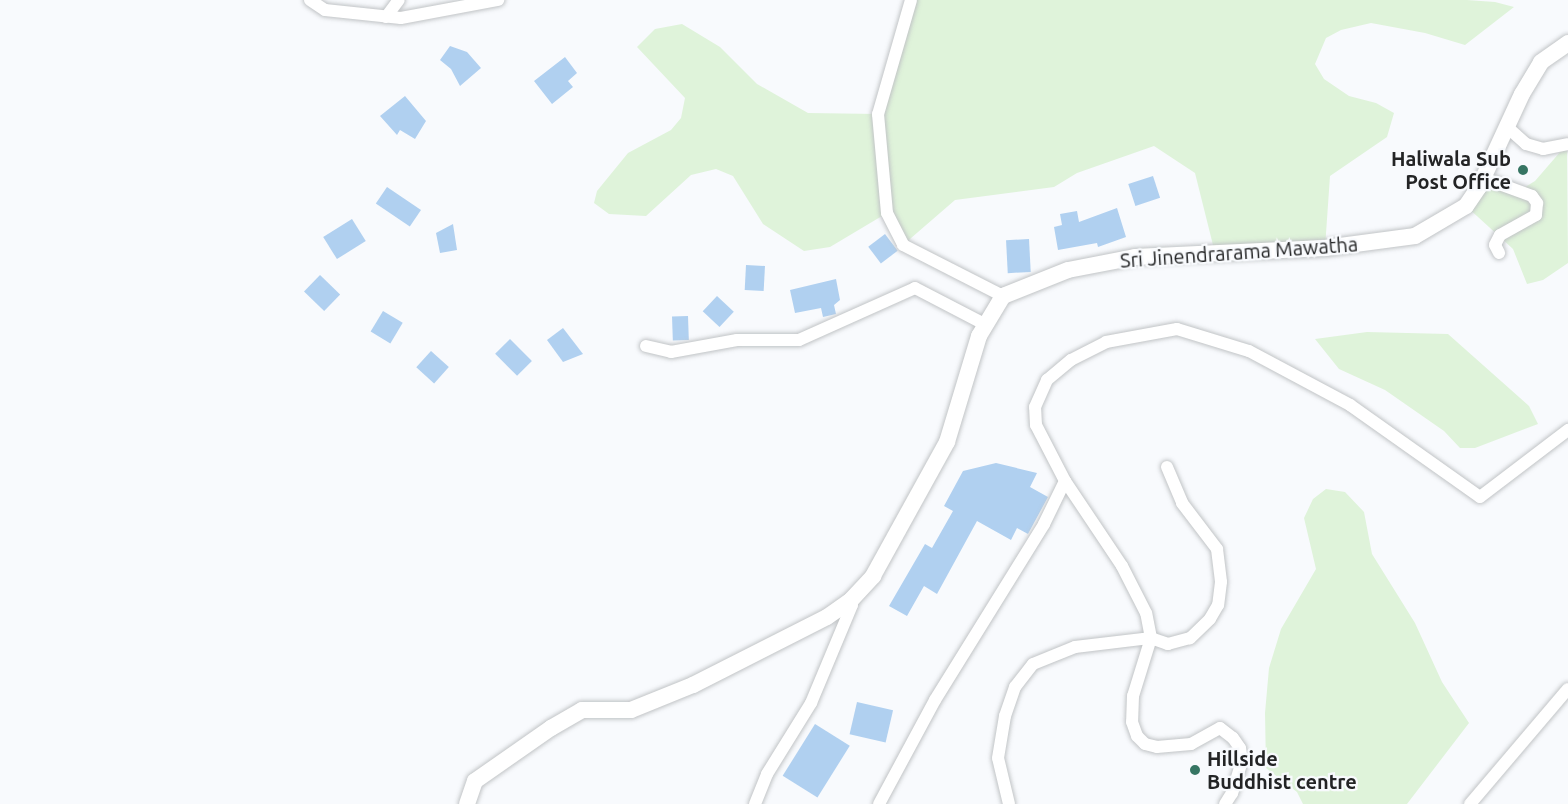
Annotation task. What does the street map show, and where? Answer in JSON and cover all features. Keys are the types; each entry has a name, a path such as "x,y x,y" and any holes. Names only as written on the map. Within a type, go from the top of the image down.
{"main road":[{"name":"Sri Jinendrarama Mawatha","path":"1003,296 1068,270 1135,257 1325,248 1415,236 1466,206 1483,178 1506,126 1541,62 1568,43"},
{"path":"467,804 475,781 551,728 582,710 631,710 693,686 827,616 850,600 873,576 947,442 979,336 1003,296"}],"street":[{"path":"310,0 325,10 401,18 498,0"},
{"path":"386,17 399,0"},
{"path":"911,0 878,114 887,213 903,245 1003,296"},
{"path":"1506,126 1526,144 1543,149 1568,144"},
{"path":"1483,178 1532,196 1537,203 1536,215 1500,235 1495,245 1499,253"},
{"path":"646,346 671,352 737,340 799,340 915,288 986,325"},
{"path":"1225,804 1232,793 1242,761 1240,748 1220,728 1191,744 1172,747 1145,744 1137,736 1132,722 1133,696 1151,638 1146,613 1122,566 1065,481 1036,425 1035,407 1047,380 1071,360 1106,342 1177,329 1249,351 1350,405 1480,497 1568,430"},
{"path":"1009,804 998,758 1005,716 1015,687 1033,664 1075,647 1151,638 1168,644 1190,638 1209,619 1218,605 1221,582 1217,549 1182,503 1167,466"},
{"path":"879,804 935,700 1044,524 1065,481"},
{"path":"755,804 767,774 811,704 852,605 850,600"},
{"path":"1470,804 1568,689"}],"green space":[{"path":"911,0 1467,0 1495,2 1514,7 1465,45 1425,33 1371,23 1341,30 1326,38 1315,64 1324,79 1349,96 1376,103 1394,113 1387,137 1330,176 1325,248 1215,253 1195,173 1154,146 1077,173 1054,187 955,200 903,245 887,213 830,247 804,251 763,224 733,176 716,169 691,175 646,216 609,214 594,203 597,191 628,153 671,130 681,118 685,98 637,47 655,29 682,24 720,47 757,84 808,113 878,114"},
{"path":"1567,144 1568,263 1543,280 1527,284 1513,249 1466,206 1483,178 1522,189 1535,181"},
{"path":"1367,332 1448,334 1529,406 1538,424 1475,448 1460,448 1444,431 1385,390 1339,369 1315,339"},
{"path":"1326,489 1345,492 1364,512 1372,554 1415,623 1442,682 1469,723 1407,804 1303,804 1297,792 1266,768 1265,713 1269,668 1281,629 1316,569 1304,518 1313,499"}],"building":[{"path":"450,46 467,52 481,68 460,86 451,69 440,60"},
{"path":"565,57 577,73 568,81 573,87 552,104 534,81"},
{"path":"405,96 426,121 415,139 400,130 397,135 380,116"},
{"path":"1153,176 1160,198 1135,206 1128,184"},
{"path":"387,187 421,210 410,227 376,204"},
{"path":"1117,208 1126,237 1098,247 1097,243 1058,250 1054,227 1062,225 1060,214 1077,211 1079,222"},
{"path":"352,219 366,241 337,259 323,237"},
{"path":"453,224 457,250 440,253 436,233"},
{"path":"885,234 898,251 881,263 868,247"},
{"path":"1029,239 1031,272 1008,273 1006,240"},
{"path":"746,265 765,266 764,291 745,290"},
{"path":"320,275 340,294 324,311 304,292"},
{"path":"836,279 840,300 834,305 836,314 823,317 821,308 795,313 790,290"},
{"path":"717,296 734,312 719,327 703,311"},
{"path":"383,311 403,323 390,343 371,332"},
{"path":"688,316 689,340 673,341 672,317"},
{"path":"563,328 583,354 563,362 547,340"},
{"path":"510,339 532,361 517,376 495,354"},
{"path":"431,351 449,367 434,383 416,367"},
{"path":"996,463 1037,473 1030,487 1048,497 1028,534 1017,528 1011,540 977,521 937,594 924,586 907,616 889,606 925,544 932,548 953,511 944,506 963,471"},
{"path":"857,702 893,710 886,742 850,734"},
{"path":"815,724 850,746 817,797 783,776"}],"place":[{"name":"Haliwala Sub Post Office","path":"1523,170"},
{"name":"Hillside Buddhist centre","path":"1195,770"}]}
